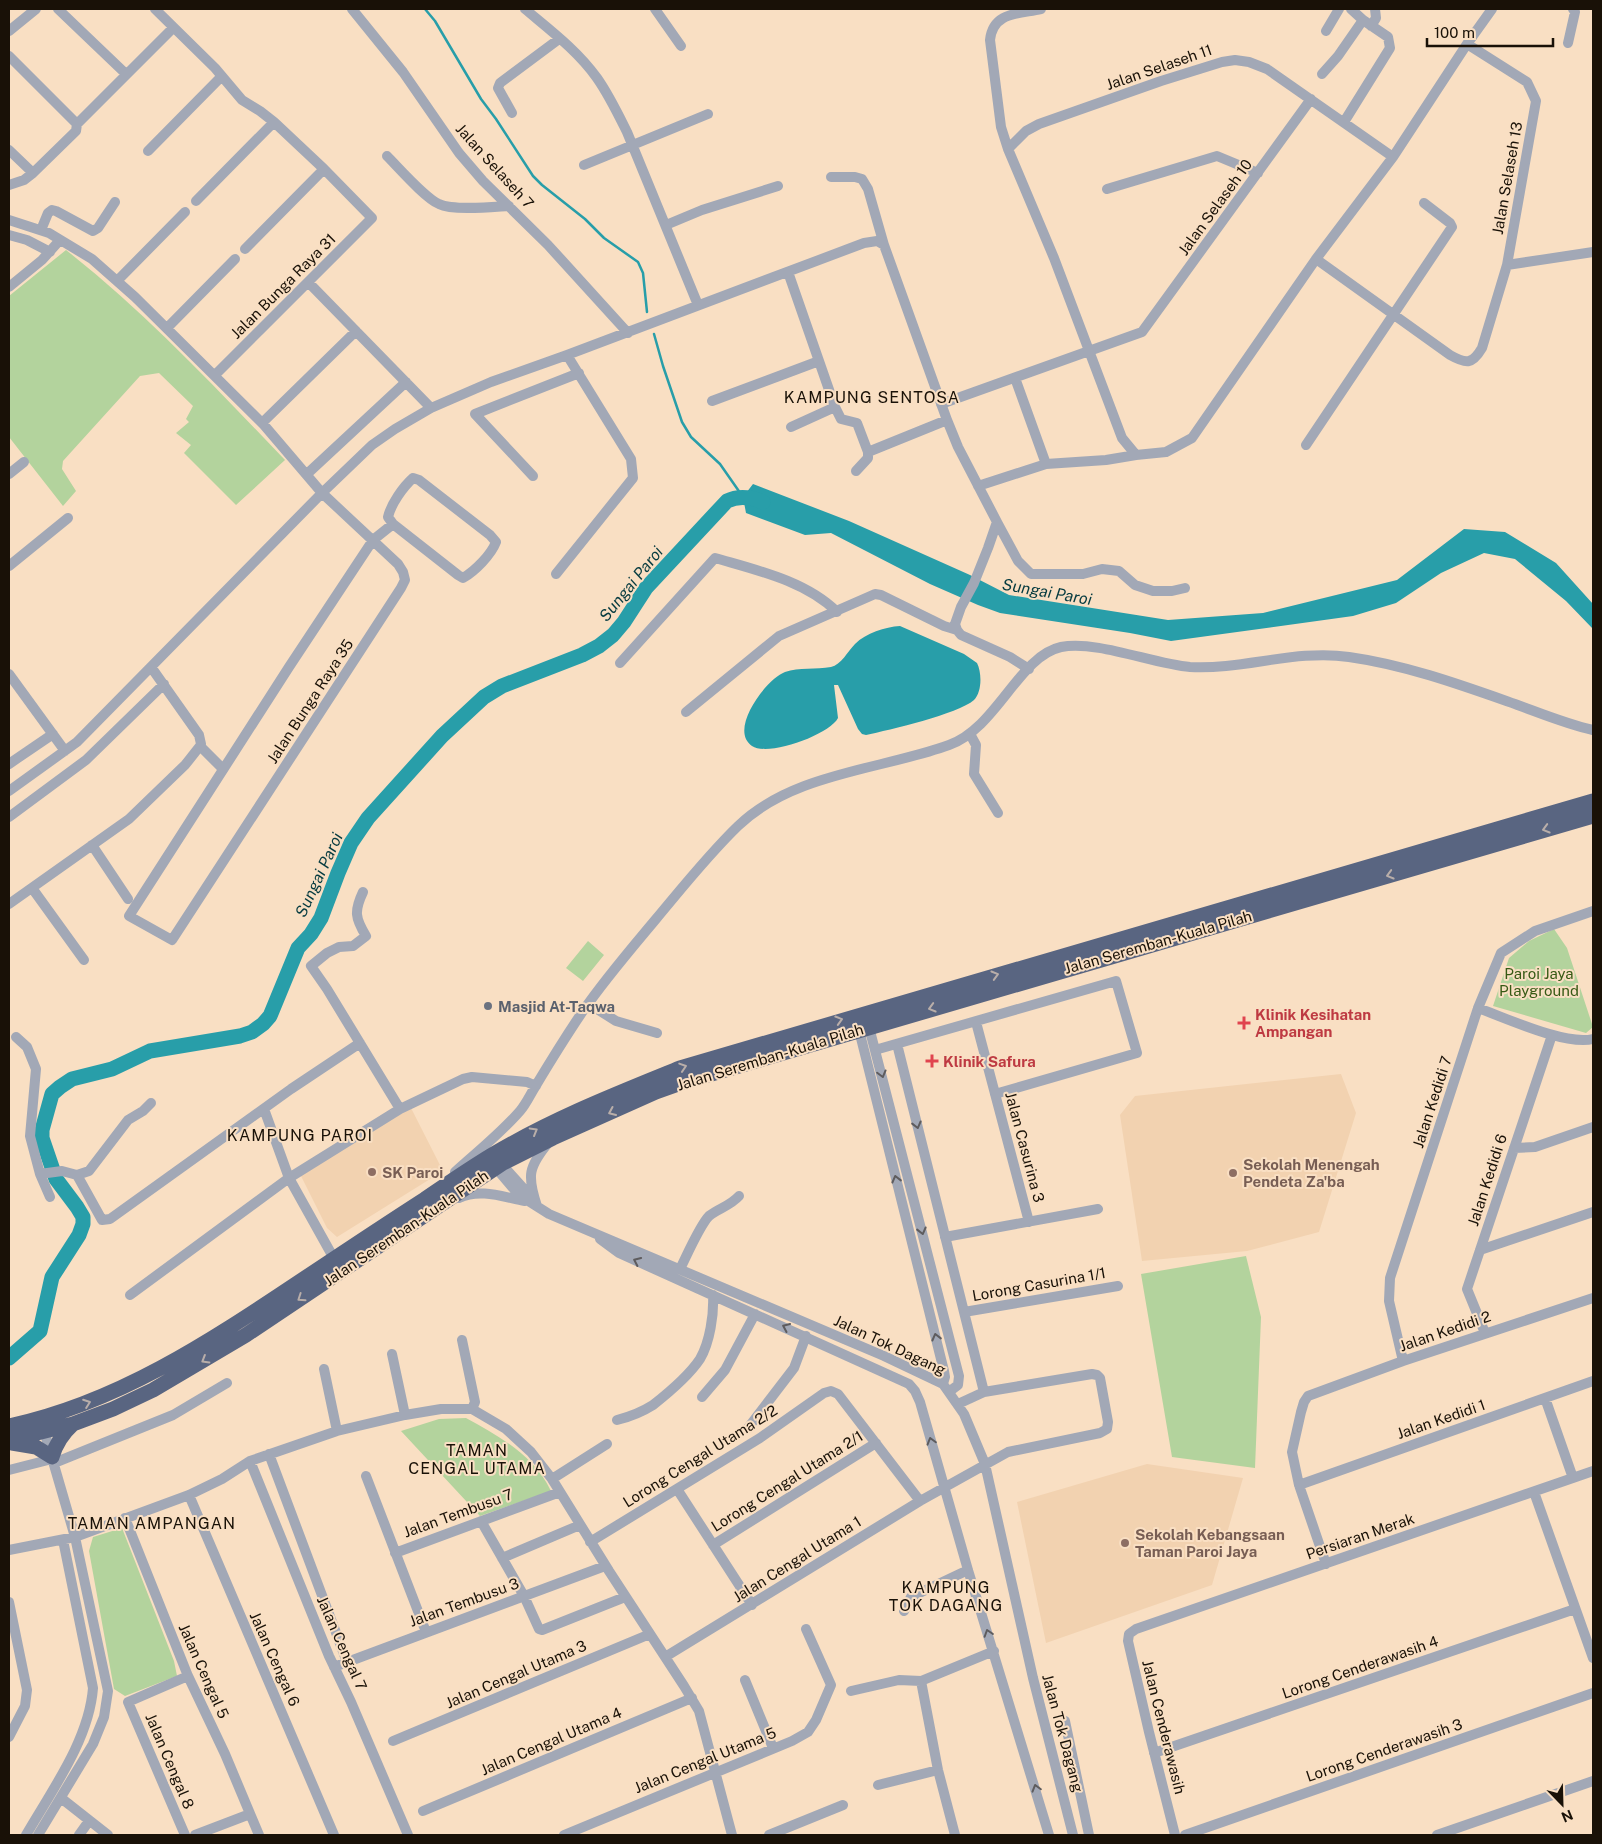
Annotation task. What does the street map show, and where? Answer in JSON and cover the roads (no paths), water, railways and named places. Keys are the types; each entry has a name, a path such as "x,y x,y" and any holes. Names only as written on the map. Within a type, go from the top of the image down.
{"highway":[{"name":"Jalan Seremban-Kuala Pilah","path":"9,1442 68,1410 108,1395 148,1375 337,1265 497,1162 542,1127 568,1114 680,1068 1593,801"},
{"name":"Jalan Seremban-Kuala Pilah","path":"497,1162 656,1092 684,1082 1593,816"},
{"name":"Jalan Seremban-Kuala Pilah","path":"9,1426 73,1424 153,1390 246,1335 337,1265"},
{"path":"9,1442 36,1446 52,1460 56,1444 63,1432 73,1424"}],"street":[{"path":"9,31 36,9"},
{"path":"58,9 126,74"},
{"path":"155,9 242,100 260,110 324,169 245,249"},
{"name":"Jalan Selaseh 7","path":"352,9 402,72 459,153 548,245 628,332"},
{"path":"525,9 570,48 597,78 614,107 633,145 698,305"},
{"path":"655,9 681,46"},
{"path":"1040,9 1002,17 990,31 1001,127 1008,149 1054,258 1122,438 1136,454"},
{"path":"1326,31 1339,9"},
{"path":"1344,122 1390,48 1388,37 1367,23 1351,9"},
{"path":"1322,74 1367,23 1376,18 1375,9"},
{"path":"978,486 1046,464 1106,460 1136,454 1166,452 1192,438 1316,259 1393,157 1492,9"},
{"path":"1568,43 1575,12 1573,9"},
{"path":"9,184 24,180 33,174 76,131 77,124 174,28"},
{"path":"512,113 498,88 500,83 559,39"},
{"name":"Jalan Selaseh 13","path":"1393,314 1460,361 1470,362 1482,348 1507,265 1536,101 1526,82 1467,44"},
{"path":"9,56 77,124"},
{"name":"Jalan Selaseh 11","path":"1008,149 1026,131 1039,124 1161,81 1222,62 1235,60 1249,62 1267,69 1393,157"},
{"path":"148,151 221,77"},
{"name":"Jalan Selaseh 10","path":"1090,352 1142,332 1312,99"},
{"path":"584,165 708,114"},
{"path":"196,201 274,122"},
{"path":"9,150 33,174"},
{"path":"387,156 421,190 439,204 457,208 509,206"},
{"path":"1107,189 1217,156 1258,173"},
{"name":"Jalan Bunga Raya 31","path":"215,375 372,218 324,169"},
{"path":"831,176 862,179 868,190 884,245 947,420 958,447 1018,561 1031,574 1084,574 1102,569 1119,571 1135,585 1153,590 1172,591 1185,588"},
{"path":"666,225 702,210 778,186"},
{"path":"41,230 48,213 52,210 93,231 98,228 115,202"},
{"path":"1306,445 1452,227 1450,223 1424,203"},
{"path":"117,281 185,212"},
{"name":"Jalan Bunga Raya 35","path":"9,220 41,230 60,240 92,259 117,281 215,375 262,423 322,492 374,540 398,564 403,572 405,580 401,588 172,940 129,916 223,769"},
{"path":"9,235 27,240 50,252"},
{"path":"9,287 42,260 60,240"},
{"path":"9,791 78,742 322,492 372,445 395,429 431,408 491,382 864,243 878,241 884,245"},
{"path":"1507,265 1593,252"},
{"path":"166,328 236,259"},
{"path":"1316,259 1393,314"},
{"path":"788,272 835,407 841,419 856,424 868,452 868,458 856,471"},
{"path":"308,282 431,408"},
{"path":"262,423 356,331"},
{"path":"941,404 1090,352"},
{"path":"556,574 633,478 632,458 567,355"},
{"path":"712,401 819,361"},
{"path":"533,476 475,414 579,373"},
{"path":"1015,378 1046,464"},
{"path":"307,474 406,382"},
{"path":"791,426 835,407"},
{"path":"868,452 947,420"},
{"path":"9,474 24,462"},
{"path":"413,478 419,480 490,535 496,542 493,549 470,574 463,578 393,524 388,517 389,511 413,478"},
{"path":"9,566 68,518"},
{"path":"997,522 974,583 961,607 956,624 957,630 961,635 1010,657 1029,669"},
{"path":"200,746 223,769 374,540 393,524"},
{"path":"620,663 715,558 784,580 825,600 837,612"},
{"path":"686,712 779,636 875,594 881,595 944,626 957,630"},
{"path":"429,1205 522,1108 589,1004 615,968 692,876 739,825 760,808 778,797 800,788 954,743 970,734 986,720 1036,661 1048,652 1062,647 1097,649 1191,667 1308,656 1347,657 1452,682 1593,730"},
{"path":"9,904 129,819 185,765 200,746 199,735 151,667"},
{"path":"9,674 65,751"},
{"path":"9,817 86,760 164,684"},
{"path":"9,764 53,734"},
{"path":"970,734 976,745 974,774 998,813"},
{"path":"92,845 128,899"},
{"path":"32,888 84,960"},
{"path":"363,892 358,904 357,922 366,936 353,946 339,947 327,952 311,966 327,989 400,1110"},
{"name":"Jalan Kedidi 7","path":"1403,1361 1389,1301 1390,1278 1478,1008 1501,953 1535,931 1593,911"},
{"path":"875,1050 1116,981 1137,1054 996,1094"},
{"path":"589,1004 616,1021 657,1033"},
{"path":"1478,1008 1552,1035 1587,1040 1593,1039"},
{"name":"Jalan Casurina 3","path":"976,1022 1029,1222"},
{"path":"864,1028 875,1050 960,1376 958,1385 946,1388 944,1371 864,1028"},
{"name":"Jalan Kedidi 6","path":"1485,1334 1467,1289 1552,1035"},
{"path":"16,1037 27,1047 36,1068 30,1136 44,1173 50,1196"},
{"path":"76,1175 102,1220 110,1219 360,1043"},
{"path":"896,1044 984,1392 958,1404"},
{"path":"130,1295 289,1178 400,1110 463,1079 472,1077 527,1082 536,1086"},
{"path":"44,1173 62,1171 76,1175 89,1171 128,1120 143,1111 151,1103"},
{"path":"264,1110 289,1178 337,1265"},
{"path":"1514,1148 1535,1147 1593,1127"},
{"path":"429,1205 480,1192 534,1204 531,1170 537,1156 553,1138"},
{"name":"Jalan Tok Dagang","path":"497,1162 525,1190 534,1204 549,1214 884,1356 946,1388 964,1414 985,1464 1033,1678 1074,1835"},
{"path":"680,1269 707,1218 717,1210 732,1203 739,1196"},
{"path":"945,1237 1098,1209"},
{"path":"1480,1250 1593,1212"},
{"path":"594,1233 603,1244 618,1253 806,1336 909,1384 915,1391 920,1402 968,1570 1049,1835"},
{"name":"Lorong Casurina 1/1","path":"964,1312 1118,1286"},
{"path":"617,1420 632,1416 652,1405 691,1370 700,1358 709,1334 714,1311 713,1295"},
{"name":"Jalan Kedidi 2","path":"1299,1485 1292,1452 1301,1412 1308,1396 1403,1361 1593,1299"},
{"path":"702,1397 725,1370 755,1314"},
{"path":"748,1428 794,1368 806,1336"},
{"path":"462,1340 475,1402 472,1409"},
{"path":"392,1354 405,1415"},
{"path":"324,1369 337,1430"},
{"name":"Jalan Cengal Utama 1","path":"665,1657 920,1501 1008,1452 1100,1433 1107,1429 1108,1422 1100,1378 1097,1375 1092,1374 984,1392"},
{"name":"Jalan Kedidi 1","path":"1299,1485 1593,1381"},
{"path":"9,1470 52,1460 173,1415 227,1383"},
{"name":"Lorong Cengal Utama 2/2","path":"590,1542 760,1438 824,1393 831,1391 838,1394 876,1443"},
{"path":"1545,1398 1573,1478"},
{"path":"9,1550 76,1537 190,1495 222,1479 250,1461 337,1430 441,1409 472,1409 506,1429 531,1452 552,1478 605,1566 692,1698 699,1711 732,1835"},
{"path":"38,1835 93,1744 104,1717 108,1691 76,1537 42,1424"},
{"path":"876,1443 920,1501"},
{"name":"Lorong Cengal Utama 2/1","path":"713,1545 876,1443"},
{"path":"552,1478 607,1444"},
{"path":"269,1454 347,1662"},
{"name":"Jalan Cengal 7","path":"250,1461 334,1667 352,1702 408,1835"},
{"name":"Persiaran Merak","path":"1136,1629 1593,1472"},
{"path":"366,1476 426,1632"},
{"path":"1299,1485 1326,1564"},
{"path":"677,1489 752,1605"},
{"name":"Jalan Tembusu 7","path":"395,1552 560,1492"},
{"path":"1534,1492 1593,1658"},
{"name":"Jalan Cengal 6","path":"190,1495 334,1835"},
{"name":"Jalan Cengal 5","path":"125,1518 188,1676 225,1754 259,1835"},
{"path":"481,1521 524,1596 536,1625 542,1630 625,1597"},
{"path":"502,1558 580,1525"},
{"path":"26,1835 78,1745 92,1706 93,1688 63,1540"},
{"name":"Jalan Tembusu 3","path":"334,1667 605,1566"},
{"path":"904,1611 911,1597 968,1570"},
{"path":"9,1602 27,1690 25,1706 9,1737"},
{"name":"Lorong Cenderawasih 4","path":"1154,1753 1575,1609"},
{"name":"Jalan Cengal Utama 5","path":"564,1835 808,1732 816,1720 831,1685 806,1629"},
{"name":"Jalan Cenderawasih","path":"1136,1629 1129,1634 1128,1641 1154,1753 1176,1835"},
{"name":"Jalan Cengal Utama 3","path":"393,1741 650,1634"},
{"path":"850,1691 899,1680 921,1681 994,1651"},
{"name":"Jalan Cengal 8","path":"186,1835 128,1702 188,1676"},
{"path":"745,1680 773,1748"},
{"path":"921,1681 938,1770 955,1835"},
{"name":"Lorong Cenderawasih 3","path":"1185,1835 1593,1692"},
{"name":"Jalan Cengal Utama 4","path":"423,1811 692,1698"},
{"path":"1065,1720 1089,1835"},
{"path":"878,1785 938,1770"},
{"path":"1437,1835 1593,1781"},
{"path":"61,1798 108,1835"},
{"path":"1066,1804 1082,1800"},
{"path":"769,1835 843,1805"},
{"path":"195,1835 250,1814"},
{"path":"79,1835 90,1822"}],"water":[{"path":"753,484 849,521 970,575 1009,595 1168,620 1263,613 1397,580 1464,529 1505,532 1556,563 1593,604 1593,629 1566,601 1515,559 1484,553 1441,573 1396,603 1353,616 1171,641 1000,613 930,584 831,533 805,535 746,513 743,497"},
{"path":"900,626 964,654 977,663 980,672 980,682 977,697 954,711 866,735 862,734 858,729 838,685 834,685 838,718 823,731 798,743 771,749 760,749 752,746 746,739 744,729 752,706 768,684 777,677 790,670 835,666 855,644 865,637 882,629"}],"waterway":[{"path":"425,9 435,21 481,99 533,176 585,219 604,238 638,262 643,273 647,312"},
{"path":"654,334 682,422 691,437 720,464 743,497"},
{"name":"Sungai Paroi","path":"9,1358 40,1331 52,1277 79,1235 83,1224 83,1217 56,1179 42,1138 42,1130 52,1094 72,1079 112,1069 150,1051 240,1036 252,1032 263,1024 270,1016 298,948 311,934 321,918 351,843 368,818 442,736 484,697 502,686 582,655 599,646 613,635 624,622 646,588 727,501 745,497 763,502"}],"place":[{"name":"Masjid At-Taqwa","path":"488,1006"},
{"name":"Klinik Kesihatan Ampangan","path":"1244,1023"},
{"name":"Klinik Safura","path":"932,1061"},
{"name":"SK Paroi","path":"372,1172"},
{"name":"Sekolah Menengah Pendeta Za'ba","path":"1233,1173"},
{"name":"Sekolah Kebangsaan Taman Paroi Jaya","path":"1125,1543"}],"district":[{"name":"KAMPUNG SENTOSA","path":"872,397"},
{"name":"KAMPUNG PAROI","path":"300,1135"},
{"name":"TAMAN CENGAL UTAMA","path":"477,1459"},
{"name":"TAMAN AMPANGAN","path":"152,1523"},
{"name":"KAMPUNG TOK DAGANG","path":"946,1596"}],"park label":[{"name":"Paroi Jaya Playground","path":"1539,982"}]}
